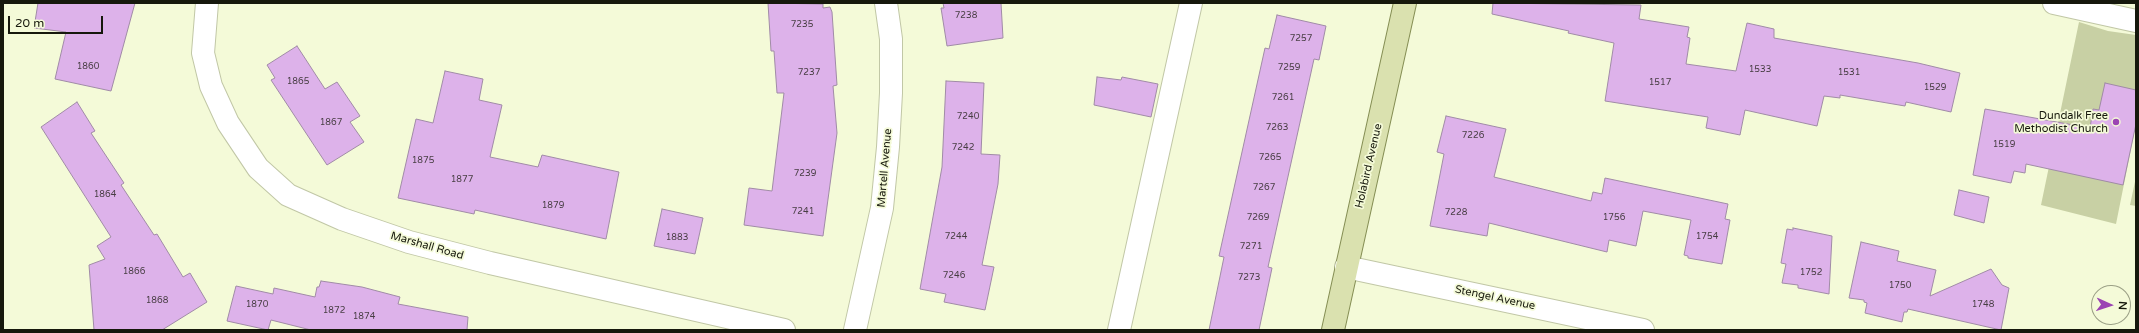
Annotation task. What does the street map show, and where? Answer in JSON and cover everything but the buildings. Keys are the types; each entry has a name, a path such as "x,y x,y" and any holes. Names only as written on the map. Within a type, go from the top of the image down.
{"main road":[{"name":"Holabird Avenue","path":"1332,330 1405,3"}],"street":[{"name":"Marshall Road","path":"207,3 203,53 211,86 228,123 258,168 288,195 342,219 409,242 490,263 784,330"},
{"name":"Martell Avenue","path":"855,330 882,208 885,178 891,93 891,39 886,3"},
{"path":"1120,330 1191,3"},
{"path":"2054,3 2136,21"},
{"name":"Stengel Avenue","path":"1346,267 1643,330"}],"green space":[{"path":"2079,22 2108,31 2136,35 2136,124 2116,224 2041,205"},
{"path":"2136,177 2136,206 2130,205"}],"place":[{"name":"Dundalk Free Methodist Church","path":"2116,122"}]}
